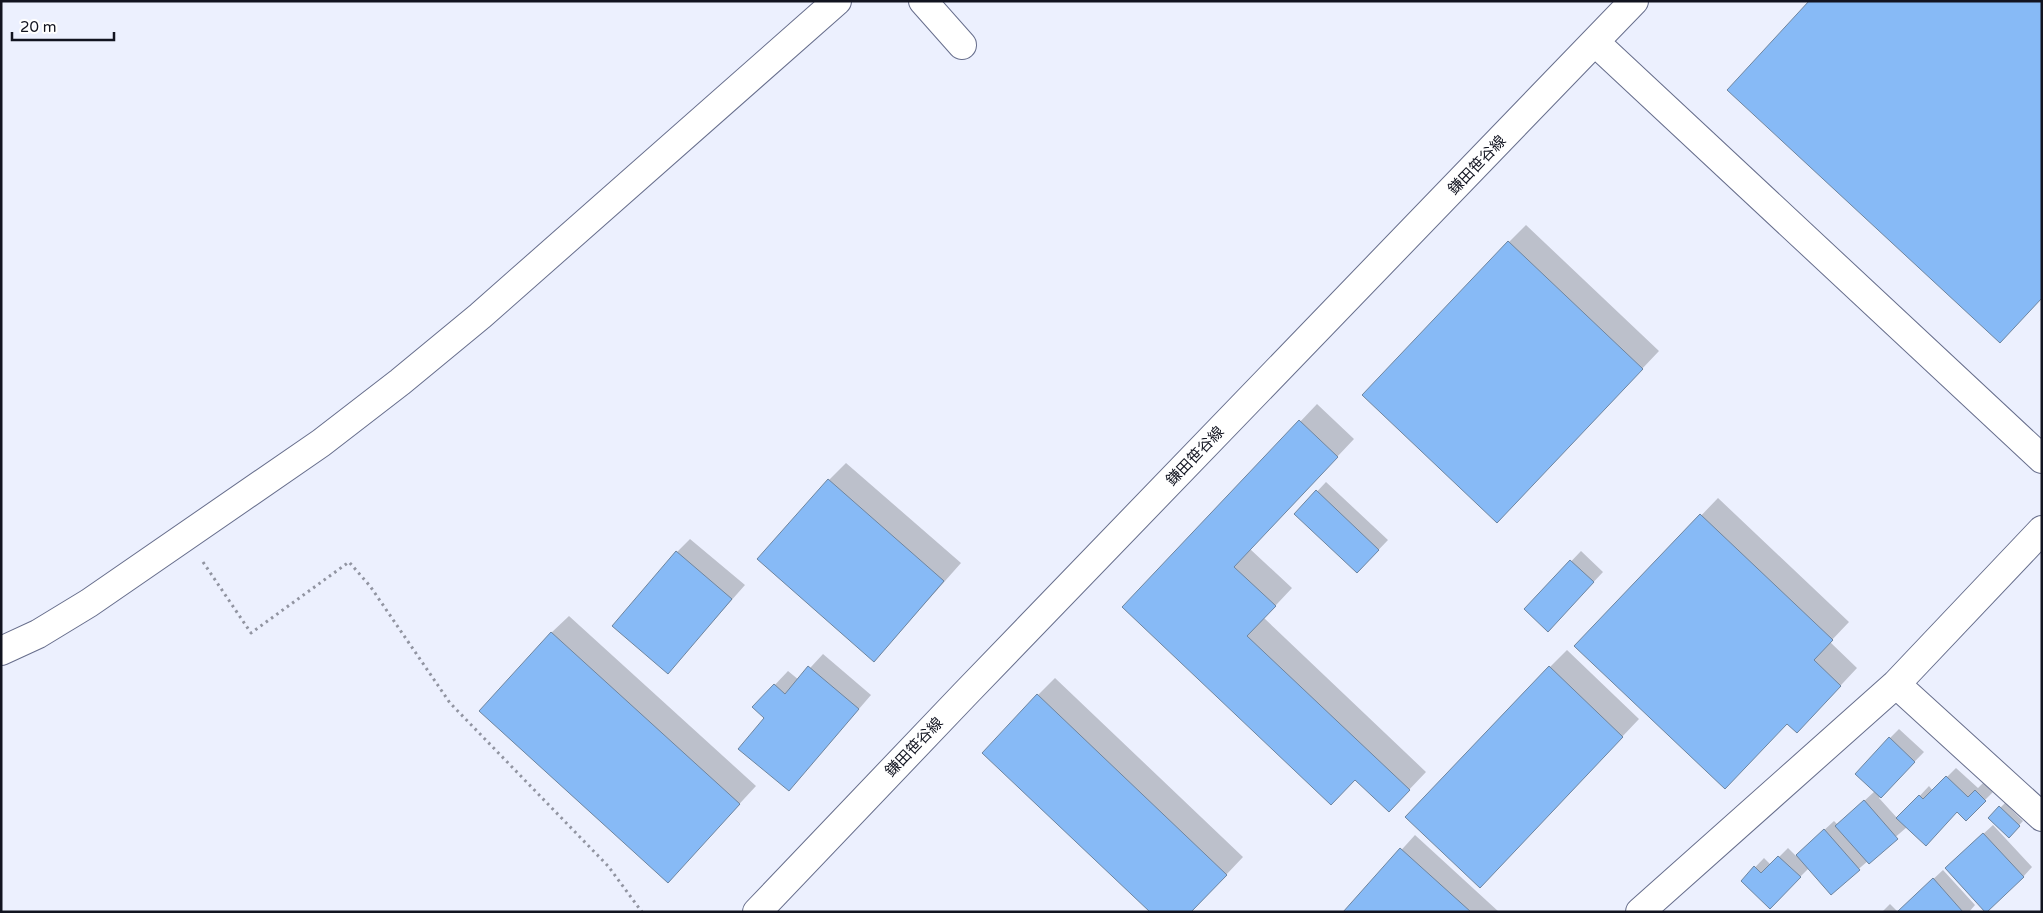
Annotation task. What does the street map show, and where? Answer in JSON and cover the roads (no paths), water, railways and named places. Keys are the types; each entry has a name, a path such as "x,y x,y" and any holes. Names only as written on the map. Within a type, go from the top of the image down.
{"street":[{"path":"1,652 38,634 89,603 321,444 480,316 836,1"},
{"path":"923,1 962,45"},
{"name":"鎌田笹谷線","path":"757,912 978,679 1596,43 1634,1"},
{"path":"1596,43 2042,459"},
{"path":"1640,912 1896,684 2042,530"},
{"path":"1896,684 2042,817"}]}
